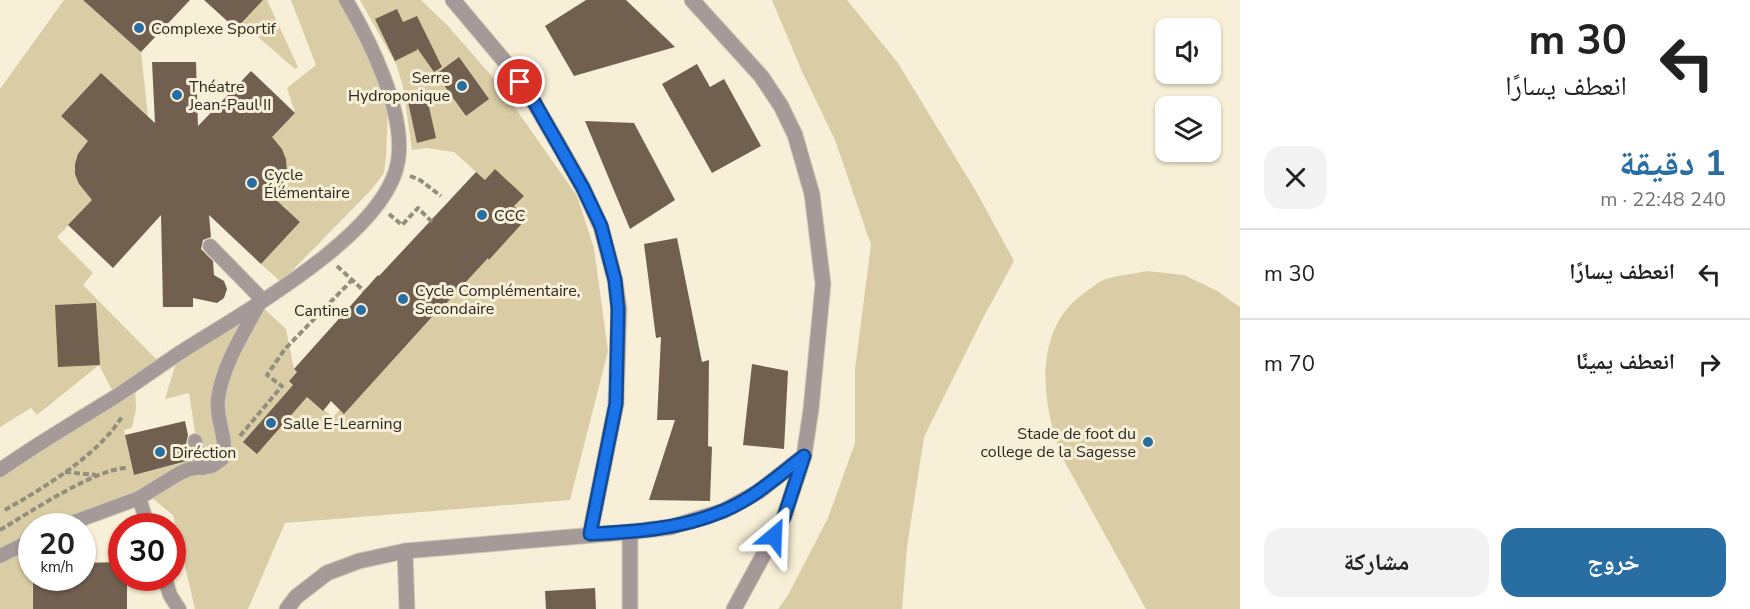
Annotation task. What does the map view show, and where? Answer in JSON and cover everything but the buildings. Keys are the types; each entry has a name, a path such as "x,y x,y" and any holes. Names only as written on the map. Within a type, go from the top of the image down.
{"street":[{"path":"453,0 506,63 533,100 583,188 601,226 615,280 618,309 616,404 590,534"},
{"path":"692,0 761,76 781,106 795,135 810,184 823,284 804,456 784,517 734,609"},
{"path":"287,609 296,597 327,573 359,561 405,551 630,532 671,526 723,511 758,492 804,456"},
{"path":"630,532 630,609"},
{"path":"405,551 407,609"}],"lane":[{"path":"0,470 259,304 326,255 365,222 379,205 391,186 398,161 398,137 394,109 376,61 346,0"},
{"path":"96,514 139,498 189,469 218,464 224,453 218,400 229,361 259,304 258,295 210,246"},
{"path":"195,441 203,468"},
{"path":"139,498 144,513"},
{"path":"0,556 18,547"},
{"path":"169,591 179,609"}],"path":[{"path":"396,171 420,180 441,196"},
{"path":"379,205 402,225 418,208 434,223"},
{"path":"326,255 364,291"},
{"path":"240,437 282,386 267,375 285,349 352,280"},
{"path":"5,510 83,458 116,427 127,407 128,388"},
{"path":"0,530 96,475 127,468"},
{"path":"64,472 96,475"}],"shaded area":[{"path":"64,0 83,0 141,52 148,116 101,74 61,116 82,135 93,139 80,154 76,162 76,170 81,185 95,198 57,237 93,273 83,285 162,365 135,384 136,409 132,428 124,430 134,475 194,460 218,463 195,432 189,393 165,399 179,353 259,304 286,329 294,369 297,372 289,381 333,417 484,255 490,259 527,218 514,206 524,196 495,169 485,180 454,152 426,148 412,150 403,87 397,66 360,0 421,0 448,26 497,82 577,196 594,248 608,351 570,500 285,523 248,609 195,609 186,571 186,513 171,513 146,493 96,513 18,513 18,591 33,591 33,609 0,609 0,470 115,396 99,365 37,415 31,408 0,427 0,89"},
{"path":"263,0 267,0 298,67 295,69 242,23"},
{"path":"291,0 344,0 374,63 388,107 384,173 372,189 281,282 261,264 300,222 282,205 268,198 282,182 287,165 281,148 265,134 277,131 295,113 287,88 316,65"},
{"path":"772,0 847,0 898,63 977,193 1014,261 924,437 907,547 902,609 778,609 788,595 828,518 855,443 855,369 871,245 835,140 801,69"},
{"name":"Stade de foot du college de la Sagesse","path":"1147,271 1184,275 1217,291 1240,307 1240,609 1146,609 1061,455 1054,434 1046,389 1046,366 1049,344 1057,324 1069,306 1101,281"}],"place":[{"name":"Complexe Sportif","path":"139,28"},
{"name":"Serre Hydroponique","path":"462,86"},
{"name":"Théatre Jean-Paul II","path":"177,95"},
{"name":"Cycle Élémentaire","path":"252,183"},
{"name":"CCC","path":"482,215"},
{"name":"Cycle Complémentaire, Secondaire","path":"403,299"},
{"name":"Cantine","path":"361,310"},
{"name":"Salle E-Learning","path":"271,423"},
{"name":"Stade de foot du college de la Sagesse","path":"1148,442"},
{"name":"Diréction","path":"160,452"}],"route":[{"path":"520,82 533,100 583,188 601,226 615,280 618,309 616,404 590,534 630,532 671,526 723,511 758,492 804,456 784,517 774,536"}]}
